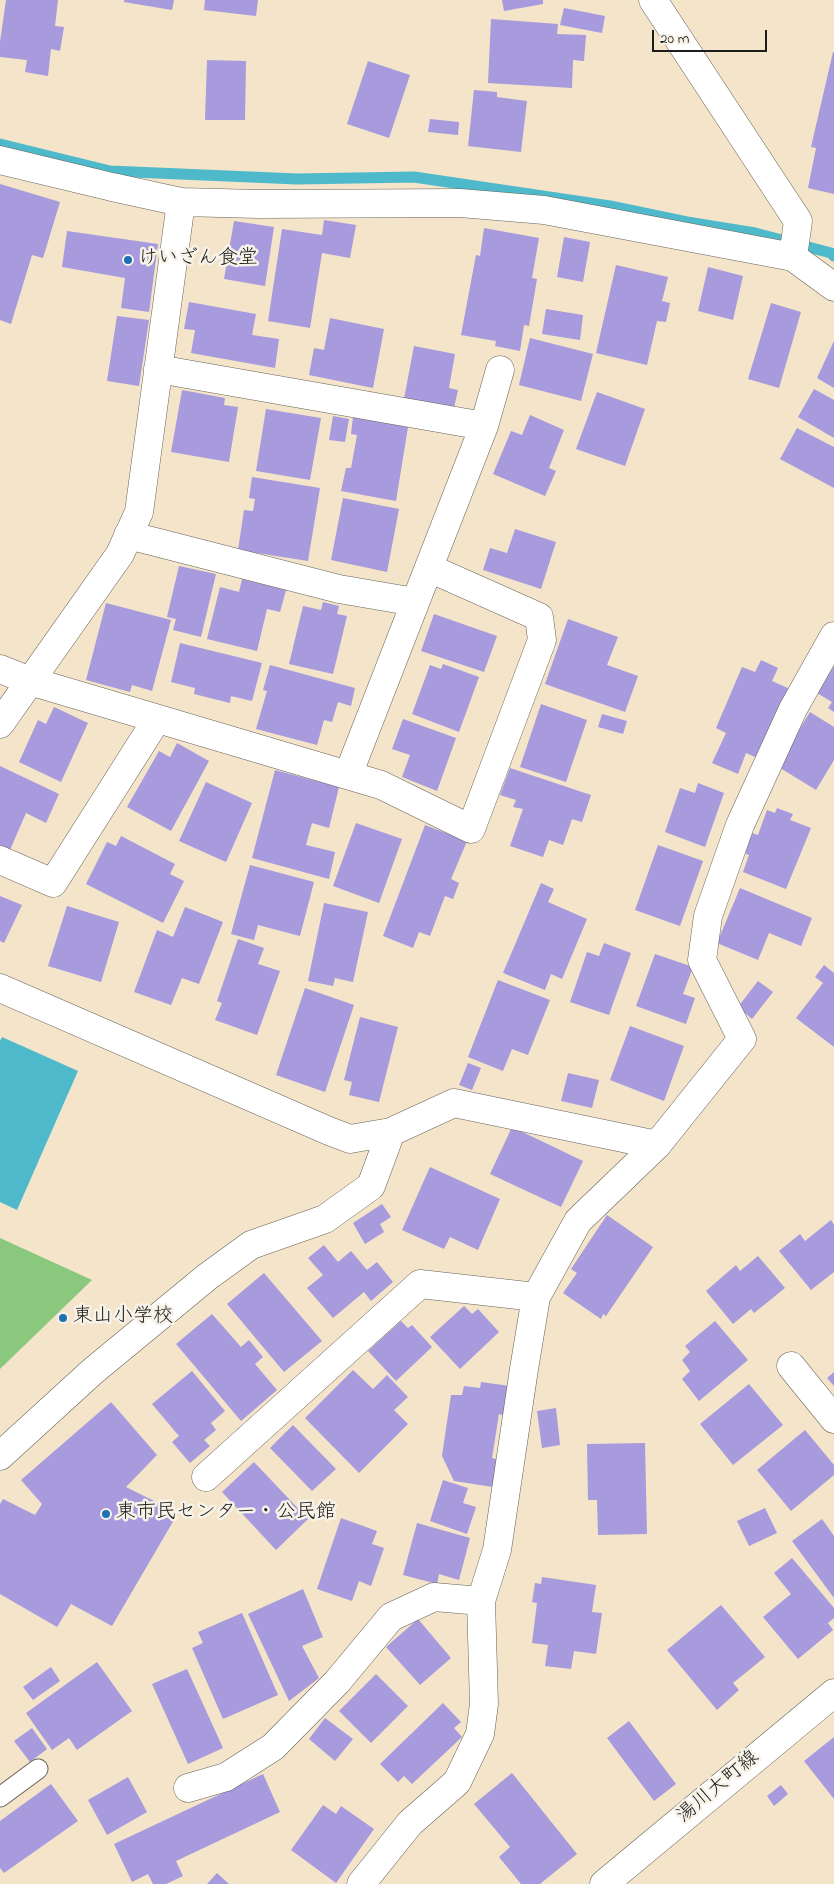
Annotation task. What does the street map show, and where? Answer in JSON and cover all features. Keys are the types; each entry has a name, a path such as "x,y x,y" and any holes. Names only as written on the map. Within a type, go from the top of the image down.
{"street":[{"path":"653,0 798,221 793,257"},
{"path":"0,160 181,202 260,204 460,203 534,209 793,257 834,288"},
{"path":"0,724 120,554 139,512 181,202"},
{"path":"158,369 484,426"},
{"path":"348,775 484,426 500,370"},
{"path":"128,535 339,589 415,602"},
{"path":"0,669 30,681 380,785 471,829 542,640 539,617 429,568"},
{"path":"361,1884 410,1823 457,1782 480,1734 484,1704 482,1600 497,1550 536,1297 578,1221 657,1146 742,1039 702,960 708,916 744,816 793,709 834,636"},
{"path":"0,860 53,883 157,719"},
{"path":"0,988 350,1139 391,1132 454,1103 657,1146"},
{"path":"0,1456 93,1371 236,1255 251,1245 325,1219 371,1186 391,1132"},
{"path":"206,1477 420,1284 536,1297"},
{"path":"792,1366 834,1419"},
{"path":"188,1788 226,1777 272,1747 337,1682 391,1617 434,1597 482,1600"},
{"name":"湯川大町線","path":"604,1884 834,1693"}],"lane":[{"path":"0,1797 38,1769"}],"green space":[{"path":"0,1238 92,1280 0,1369"}],"water":[{"path":"2,1037 78,1071 17,1210 0,1202 0,1041"}],"building":[{"path":"6,0 58,0 55,26 64,27 60,51 51,49 48,76 25,72 27,60 0,57 0,42"},
{"path":"124,0 174,0 172,10 124,2"},
{"path":"205,0 258,0 256,16 204,10"},
{"path":"502,0 543,0 543,4 504,11"},
{"path":"564,8 605,16 602,33 560,25"},
{"path":"491,19 558,24 557,34 586,35 584,61 573,60 572,88 488,83"},
{"path":"833,52 834,194 808,188 816,148 811,147"},
{"path":"207,60 246,61 245,120 205,120"},
{"path":"368,61 410,75 389,138 347,124"},
{"path":"474,90 497,92 497,97 527,101 521,152 468,146"},
{"path":"430,119 459,122 458,135 428,132"},
{"path":"0,184 60,202 43,258 32,255 11,324 0,320"},
{"path":"324,220 356,225 350,258 322,253 310,328 268,321 282,229 322,235"},
{"path":"234,221 274,227 265,286 224,279"},
{"path":"484,228 539,238 532,278 537,279 529,326 524,325 520,351 495,346 496,341 461,335 476,255 480,256"},
{"path":"67,231 158,244 149,312 121,308 125,278 62,267"},
{"path":"564,237 590,242 583,282 557,277"},
{"path":"616,265 668,277 662,301 670,303 666,322 657,321 647,365 596,353"},
{"path":"708,267 743,276 733,320 698,311"},
{"path":"189,302 256,314 252,335 279,339 275,368 191,353 195,330 184,329"},
{"path":"771,303 801,312 779,388 748,379"},
{"path":"546,309 583,315 580,340 542,334"},
{"path":"117,316 149,320 139,386 107,381"},
{"path":"330,318 384,329 373,388 309,375 314,348 324,350"},
{"path":"530,338 593,354 581,401 519,385"},
{"path":"834,341 834,388 817,378"},
{"path":"414,346 455,354 449,388 458,390 454,408 404,399"},
{"path":"814,389 834,400 834,438 798,417"},
{"path":"182,390 225,398 224,405 238,407 229,462 171,452"},
{"path":"597,392 645,409 625,466 576,449"},
{"path":"266,409 321,418 310,480 256,471"},
{"path":"530,415 564,430 549,468 556,471 545,496 493,474 511,431 522,435"},
{"path":"333,416 349,419 345,442 329,440"},
{"path":"353,417 408,427 396,501 341,491 346,468 351,468 357,435 351,434"},
{"path":"797,428 834,447 834,488 780,459"},
{"path":"252,477 320,488 308,561 238,550 244,510 253,511 255,499 249,498"},
{"path":"343,498 399,509 387,572 331,560"},
{"path":"515,529 556,542 541,589 483,570 490,548 507,553"},
{"path":"179,566 216,574 201,637 173,630 176,619 167,617"},
{"path":"242,579 286,590 280,612 267,609 257,651 207,639 220,587 239,592"},
{"path":"323,602 339,606 337,614 347,616 333,674 289,664 303,606 321,610"},
{"path":"106,603 171,620 152,691 132,685 130,692 86,680"},
{"path":"434,614 497,636 484,672 421,651"},
{"path":"568,619 618,637 607,665 638,676 625,712 545,684"},
{"path":"180,643 262,663 252,701 231,696 230,703 194,694 195,688 171,682"},
{"path":"761,660 778,668 772,681 790,689 760,759 746,753 738,774 712,763 726,733 716,728 742,667 755,672"},
{"path":"443,664 479,677 459,732 412,714 430,665 441,669"},
{"path":"270,665 355,688 351,706 338,702 332,722 324,720 317,745 256,729 267,691 263,690"},
{"path":"834,666 834,712 828,708 832,702 817,693"},
{"path":"541,704 587,720 566,782 520,767"},
{"path":"54,707 88,723 61,782 19,762 38,720 46,724"},
{"path":"810,712 834,727 834,760 816,790 777,766"},
{"path":"602,714 627,721 623,734 598,727"},
{"path":"403,719 456,738 437,791 402,777 410,755 392,749"},
{"path":"177,743 209,761 171,831 127,807 159,751 170,757"},
{"path":"0,766 59,794 46,823 26,813 10,850 0,845"},
{"path":"510,768 591,795 582,822 572,819 563,845 549,840 543,857 510,846 523,809 513,807 516,800 500,795"},
{"path":"275,770 339,787 329,828 312,823 306,845 335,852 329,879 252,858"},
{"path":"206,782 252,803 226,862 179,841"},
{"path":"698,783 724,793 705,847 665,832 680,788 695,793"},
{"path":"777,808 793,814 790,820 811,828 786,889 743,872 749,855 744,853 752,833 758,835 767,810 775,813"},
{"path":"356,823 402,839 379,903 333,886"},
{"path":"425,825 467,841 451,879 459,883 453,899 445,896 430,936 419,932 413,948 383,936"},
{"path":"121,836 175,864 170,874 184,881 163,923 86,884 107,842 116,846"},
{"path":"658,845 703,861 680,926 635,910"},
{"path":"250,865 314,882 300,936 258,925 254,940 231,934"},
{"path":"541,883 554,889 548,902 587,919 562,979 551,974 545,990 503,973"},
{"path":"740,888 812,918 801,946 769,933 758,960 717,943"},
{"path":"0,896 22,905 4,943 0,941"},
{"path":"324,903 368,912 353,982 335,978 333,986 308,981"},
{"path":"67,906 119,922 101,982 48,966"},
{"path":"185,907 223,922 199,984 182,978 171,1005 134,992 157,930 173,937"},
{"path":"238,939 264,948 258,964 280,971 257,1035 215,1020 222,1003 217,1001"},
{"path":"604,943 631,953 609,1015 570,1002 587,952 599,956"},
{"path":"655,954 693,967 683,994 695,998 686,1024 636,1006"},
{"path":"824,965 834,973 834,1047 796,1018 823,983 815,977"},
{"path":"498,980 550,1000 528,1055 512,1049 503,1071 468,1057"},
{"path":"758,981 773,992 752,1019 738,1007"},
{"path":"305,988 354,1005 325,1092 276,1075"},
{"path":"360,1017 398,1027 379,1102 349,1095 352,1082 344,1080"},
{"path":"630,1026 684,1046 664,1101 610,1080"},
{"path":"468,1063 481,1068 472,1090 459,1085"},
{"path":"568,1073 599,1080 592,1108 561,1101"},
{"path":"512,1127 583,1161 561,1207 490,1174"},
{"path":"430,1167 500,1199 478,1250 450,1237 444,1249 402,1230"},
{"path":"382,1204 391,1217 380,1224 384,1232 365,1244 353,1223"},
{"path":"607,1215 653,1247 606,1316 603,1314 601,1319 563,1293 577,1273 571,1269"},
{"path":"831,1220 834,1225 834,1272 811,1290 779,1251 800,1234 805,1241"},
{"path":"324,1245 338,1262 351,1251 367,1270 377,1262 393,1282 371,1301 364,1292 333,1318 307,1288 323,1275 308,1258"},
{"path":"758,1256 785,1288 754,1313 751,1309 733,1324 706,1291 736,1265 740,1271"},
{"path":"264,1273 322,1341 284,1372 227,1304"},
{"path":"464,1306 472,1314 478,1309 499,1332 460,1369 430,1337"},
{"path":"212,1314 241,1347 249,1340 263,1357 255,1364 277,1390 241,1421 176,1344"},
{"path":"401,1321 408,1328 412,1325 432,1347 396,1381 368,1351"},
{"path":"715,1321 748,1360 699,1401 682,1379 690,1371 682,1360 690,1352 685,1346"},
{"path":"353,1370 373,1389 387,1375 408,1397 394,1410 408,1424 359,1473 305,1418"},
{"path":"192,1371 225,1411 211,1423 216,1430 204,1440 210,1446 190,1463 172,1442 179,1436 152,1404"},
{"path":"834,1372 834,1386 827,1378"},
{"path":"481,1382 510,1386 505,1416 499,1414 492,1458 497,1459 493,1487 454,1481 442,1456 451,1395 462,1395 464,1386 480,1388"},
{"path":"749,1384 783,1425 733,1465 700,1424"},
{"name":"東市民センター・公民館","path":"111,1402 157,1455 126,1487 178,1513 112,1626 71,1604 57,1627 0,1594 0,1504 3,1499 35,1515 42,1504 21,1480"},
{"path":"556,1408 560,1445 542,1448 537,1411"},
{"path":"293,1425 336,1469 312,1491 270,1448"},
{"path":"805,1430 834,1465 834,1475 791,1511 757,1470"},
{"path":"645,1443 647,1534 598,1535 597,1500 588,1500 587,1444"},
{"path":"254,1462 308,1519 276,1550 222,1492"},
{"path":"443,1480 468,1488 463,1503 476,1507 467,1534 430,1521"},
{"path":"765,1508 777,1533 749,1546 737,1521"},
{"path":"341,1518 377,1531 372,1544 384,1548 371,1586 359,1581 352,1601 317,1589"},
{"path":"822,1519 834,1536 834,1598 792,1541"},
{"path":"417,1523 470,1538 459,1580 439,1574 437,1584 403,1575"},
{"path":"792,1558 834,1608 834,1618 828,1623 833,1630 798,1659 763,1617 791,1594 774,1573"},
{"path":"542,1577 596,1585 592,1612 602,1613 596,1654 574,1651 571,1669 545,1666 548,1645 532,1643 537,1603 532,1602 535,1583 541,1584"},
{"path":"303,1589 323,1637 302,1646 319,1678 289,1701 248,1614"},
{"path":"721,1605 765,1657 733,1683 739,1690 717,1710 667,1650"},
{"path":"242,1613 278,1695 223,1719 192,1648 203,1643 198,1632"},
{"path":"418,1619 451,1658 420,1685 386,1647"},
{"path":"97,1662 132,1711 77,1750 69,1738 52,1750 26,1713"},
{"path":"51,1667 60,1681 33,1700 23,1687"},
{"path":"187,1669 223,1748 188,1764 152,1684"},
{"path":"376,1674 408,1706 371,1743 339,1711"},
{"path":"443,1703 461,1722 454,1728 462,1737 412,1784 404,1776 398,1782 380,1764"},
{"path":"325,1718 353,1739 335,1761 309,1739"},
{"path":"629,1721 676,1784 654,1801 607,1738"},
{"path":"32,1728 47,1749 30,1762 14,1741"},
{"path":"834,1737 834,1799 804,1761"},
{"path":"512,1773 577,1854 540,1884 521,1884 499,1857 510,1847 474,1804"},
{"path":"263,1774 280,1812 176,1861 183,1876 166,1884 153,1884 148,1874 132,1882 114,1844"},
{"path":"128,1777 147,1812 107,1835 88,1800"},
{"path":"51,1784 78,1821 4,1873 0,1868 0,1821"},
{"path":"781,1785 788,1794 774,1806 767,1796"},
{"path":"323,1805 336,1814 341,1806 374,1829 336,1883 291,1850"},
{"path":"217,1873 229,1884 207,1884"}],"waterway":[{"path":"0,144 110,171 297,179 414,177 610,206 687,222 755,233 831,253 834,256"}],"place":[{"name":"けいざん食堂","path":"128,260"},
{"name":"東山小学校","path":"63,1318"},
{"name":"東市民センター・公民館","path":"106,1514"}]}
